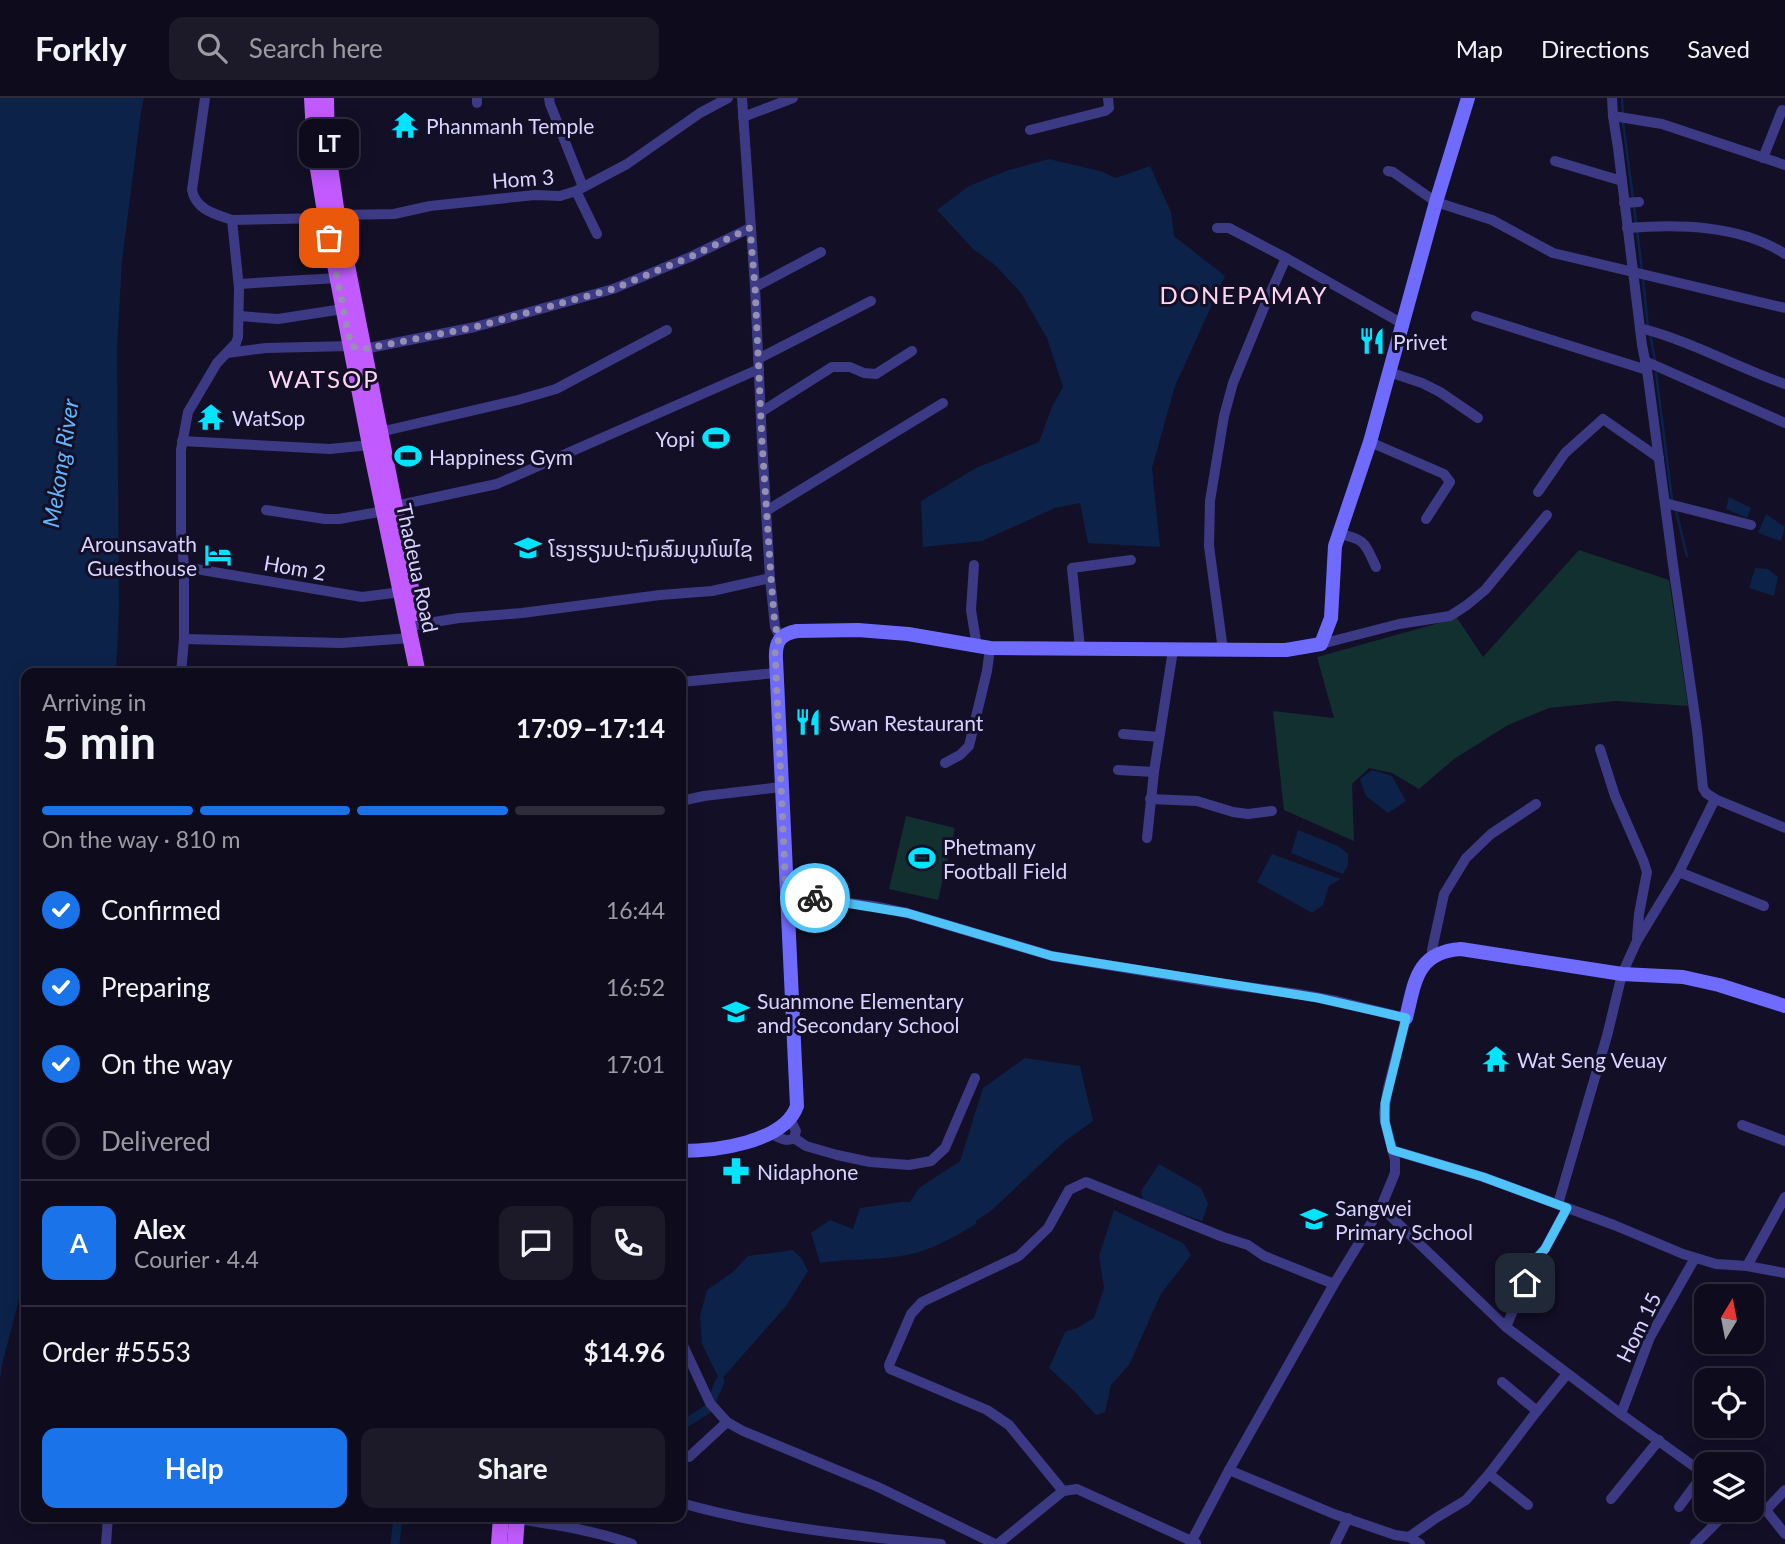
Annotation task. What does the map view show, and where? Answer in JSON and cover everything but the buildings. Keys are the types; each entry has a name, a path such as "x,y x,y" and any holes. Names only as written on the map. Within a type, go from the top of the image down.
{"main road":[{"name":"Thadeua Road","path":"312,98 315,151 331,217 413,629 417,668"},
{"name":"Thadeua Road","path":"326,98 331,217 337,278 342,309 357,348"},
{"name":"Thadeua Road","path":"389,508 401,592 427,668"},
{"path":"499,1544 509,1522"},
{"path":"511,1522 514,1544"}],"street":[{"path":"182,668 184,639 182,440 188,412 216,363 236,343 239,316 239,285 232,220 207,211 197,203 192,190 205,98"},
{"path":"549,98 597,234"},
{"name":"Hom 3","path":"232,220 394,214 430,206 535,195 560,196 580,189 627,164 700,113 728,98"},
{"path":"742,98 766,511 775,627 780,637"},
{"path":"743,117 793,98"},
{"path":"1030,130 1105,111 1109,107 1108,98"},
{"path":"1321,644 1331,618 1335,545 1370,442 1436,202 1468,98"},
{"path":"1612,98 1619,117 1622,181 1632,202 1633,272 1647,330 1646,366 1703,788 1715,799 1785,828"},
{"path":"1763,158 1782,110"},
{"path":"1619,117 1671,127 1785,165"},
{"path":"1555,161 1622,181"},
{"path":"1388,171 1436,202 1492,220 1553,253 1785,308"},
{"path":"1633,227 1697,228 1735,233 1769,244 1785,254"},
{"path":"227,353 266,348 357,348 475,327 613,289 750,228"},
{"path":"1217,228 1229,228 1403,324"},
{"path":"755,287 821,252"},
{"path":"1223,650 1209,546 1210,501 1224,416 1233,383 1286,258"},
{"path":"239,285 337,278"},
{"path":"266,510 339,519 497,484 758,364 871,301"},
{"path":"239,316 278,318 342,309"},
{"path":"1476,316 1646,366 1785,423"},
{"path":"182,440 330,449 556,388 667,330"},
{"path":"1647,330 1669,336 1785,384"},
{"path":"761,412 832,367 850,367 863,373 876,374 912,351"},
{"path":"1389,372 1440,392 1478,418"},
{"path":"766,511 943,402"},
{"path":"1538,492 1565,453 1603,419 1659,458"},
{"path":"1370,442 1444,474 1449,479 1450,482 1426,519"},
{"path":"1665,503 1751,525"},
{"path":"686,1151 726,1148 769,1133 790,1119 797,1106 775,650 780,637 797,631 858,630 908,634 984,648 1286,650 1450,615 1485,590 1547,515"},
{"path":"1339,534 1361,540 1376,567"},
{"path":"1080,648 1072,568 1131,560"},
{"path":"945,762 960,755 969,746 987,671 984,648 971,610 974,565"},
{"name":"Hom 2","path":"184,566 362,597 401,592"},
{"path":"184,639 341,643 459,618 712,590 771,578"},
{"path":"1147,838 1150,799 1173,650"},
{"path":"686,682 776,673"},
{"path":"1123,734 1159,737"},
{"path":"1600,749 1615,796 1647,872 1637,941"},
{"path":"1118,770 1154,772"},
{"path":"686,800 781,787"},
{"path":"1150,799 1197,801 1240,813 1272,811"},
{"path":"1506,1327 1534,1261 1545,1249 1562,1206 1622,974 1637,941 1679,872 1715,799"},
{"path":"1432,957 1444,894 1466,858 1491,834 1536,804"},
{"path":"1679,872 1764,906"},
{"path":"786,895 907,913 1052,956 1299,994 1406,1018"},
{"path":"686,1352 709,1403 727,1422 878,1487 996,1544 1063,1491 1077,1489 1193,1543 1229,1470 1334,1284 1381,1207 1395,1173 1396,1167 1385,1122 1385,1103 1416,978 1432,957 1461,949 1622,974 1683,977 1785,1006"},
{"path":"769,1133 782,1140 794,1139 806,1146 870,1162 909,1165 930,1161 945,1148 975,1079"},
{"path":"790,1119 796,1131 794,1139"},
{"path":"1742,1125 1785,1141"},
{"path":"1392,1150 1483,1177 1695,1258 1716,1264 1785,1273"},
{"path":"1063,1491 1009,1425 987,1410 889,1367 911,1314 922,1302 1019,1256 1048,1228 1069,1190 1086,1182 1248,1245 1264,1256 1334,1284"},
{"path":"1747,1266 1785,1197"},
{"path":"1381,1207 1506,1327 1694,1466"},
{"name":"Hom 15","path":"1621,1414 1650,1337 1695,1258"},
{"path":"1409,1537 1466,1500 1567,1374"},
{"path":"1502,1382 1536,1411"},
{"path":"689,1457 727,1422"},
{"path":"1611,1499 1659,1440"},
{"path":"1229,1470 1334,1514 1395,1535 1409,1537 1420,1544"},
{"path":"1489,1474 1528,1505"},
{"path":"1679,1507 1694,1488"},
{"path":"1785,1490 1766,1510 1785,1534"},
{"path":"686,1504 773,1525 941,1544"},
{"path":"1335,1544 1348,1518"},
{"path":"106,1544 108,1522"},
{"path":"534,1522 602,1534 632,1544"},
{"path":"1701,1542 1718,1522"}],"green space":[{"path":"1579,550 1669,580 1688,706 1616,701 1549,708 1508,725 1454,759 1419,789 1392,773 1369,768 1352,784 1354,841 1284,810 1273,711 1334,718 1317,657 1457,618 1483,657"},
{"name":"Phetmany Football Field","path":"906,816 955,828 938,900 889,889"}],"water":[{"name":"Mekong River","path":"0,98 144,98 122,261 117,347 119,608 116,668 21,668 21,1291 0,1380"},
{"path":"1049,159 1100,171 1116,178 1150,166 1171,212 1174,236 1225,276 1175,386 1152,468 1160,547 1088,543 1080,503 1055,508 982,541 923,547 921,501 976,468 1039,442 1063,387 1047,338 1021,293 995,265 973,249 937,210 969,186 1009,170"},
{"path":"1729,497 1751,508 1747,518 1726,509"},
{"path":"1766,514 1785,527 1781,541 1758,533"},
{"path":"1755,568 1768,569 1778,577 1774,596 1749,588"},
{"path":"1372,770 1392,776 1406,801 1388,813 1366,796 1360,779"},
{"path":"1298,830 1338,846 1348,854 1348,865 1343,874 1291,853"},
{"path":"1272,854 1341,879 1329,886 1323,905 1312,913 1257,882"},
{"path":"1025,1058 1080,1066 1093,1121 1065,1141 992,1210 976,1221 976,1224 951,1238 907,1255 820,1263 811,1233 830,1220 853,1229 860,1208 910,1202 919,1188 960,1161 983,1088"},
{"path":"1159,1164 1201,1188 1208,1204 1202,1221 1143,1201 1141,1191"},
{"path":"1114,1210 1183,1243 1191,1255 1161,1294 1129,1365 1111,1385 1105,1412 1096,1415 1049,1368 1065,1332 1094,1318 1104,1288 1099,1256"},
{"path":"793,1250 808,1271 786,1306 720,1381 702,1344 700,1316 707,1290 733,1272 748,1256"}],"waterway":[{"path":"1622,98 1623,116"},
{"path":"1623,122 1633,199"},
{"path":"1634,206 1636,223"},
{"path":"1637,230 1642,271"},
{"path":"1643,279 1648,328"},
{"path":"1650,334 1655,360"},
{"path":"1656,373 1672,499"},
{"path":"1676,511 1687,556"},
{"path":"713,1398 720,1381"},
{"path":"686,1423 708,1409"},
{"path":"395,1544 397,1522"}],"way so far":[{"path":"329,238 351,346 364,349 475,327 613,289 750,228 771,578 775,627 780,637 775,650 786,895 815,898"}],"place":[{"name":"Phanmanh Temple","path":"405,125"},
{"name":"LT","path":"329,238"},
{"name":"Privet","path":"1372,341"},
{"name":"WatSop","path":"211,417"},
{"name":"Yopi","path":"716,438"},
{"name":"Happiness Gym","path":"408,456"},
{"name":"ໂຮງຮຽນປະຖົມສົມບູນໂພໄຊ","path":"528,548"},
{"name":"Arounsavath Guesthouse","path":"218,555"},
{"name":"Swan Restaurant","path":"808,722"},
{"name":"Phetmany Football Field","path":"922,858"},
{"name":"Suanmone Elementary and Secondary School","path":"736,1012"},
{"name":"Wat Seng Veuay","path":"1496,1059"},
{"name":"Nidaphone","path":"736,1171"},
{"name":"Sangwei Primary School","path":"1314,1219"}],"district":[{"name":"DONEPAMAY","path":"1244,294"},
{"name":"WATSOP","path":"324,378"}],"route":[{"path":"815,898 907,913 1052,956 1299,994 1406,1018 1385,1103 1385,1122 1392,1150 1483,1177 1567,1208 1545,1249 1534,1261 1525,1283"}]}
